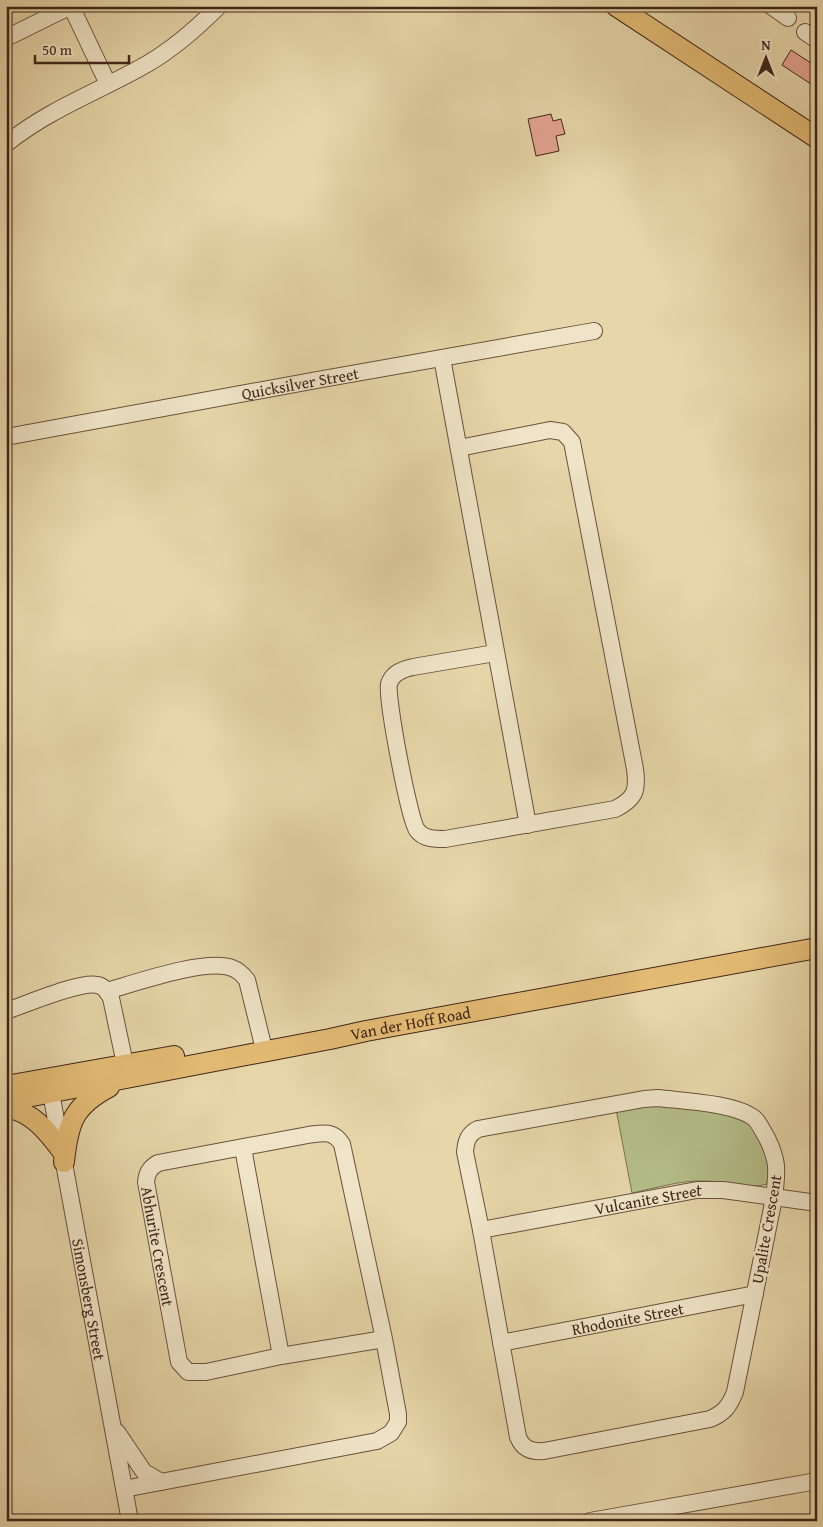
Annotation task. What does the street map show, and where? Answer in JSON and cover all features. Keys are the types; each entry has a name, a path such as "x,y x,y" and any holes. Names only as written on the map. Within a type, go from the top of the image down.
{"main road":[{"path":"616,6 817,138"},
{"name":"Van der Hoff Road","path":"124,1072 262,1041 817,938"},
{"name":"Van der Hoff Road","path":"6,1086 49,1085 330,1040 366,1030 817,948"},
{"path":"64,1157 67,1136 72,1120 79,1109 124,1072"},
{"name":"Van der Hoff Road","path":"6,1101 49,1085"},
{"path":"6,1106 20,1110 34,1119 47,1131 64,1157"}],"street":[{"path":"6,38 71,6 108,84"},
{"path":"6,144 27,128 61,107 148,64 170,49 208,13 219,6"},
{"path":"770,6 788,18"},
{"name":"Quicksilver Street","path":"6,437 594,331"},
{"path":"442,358 528,825"},
{"path":"460,448 550,430 562,432 572,442 635,769 637,784 633,796 627,803 615,808 458,837 434,839 418,832 411,817 390,709 388,690 391,679 400,671 413,667 495,653"},
{"path":"107,991 188,969 217,966 231,968 240,972 247,980 262,1041"},
{"path":"6,1011 58,993 87,985 100,985 111,998 124,1072"},
{"name":"Simonsberg Street","path":"49,1085 64,1157 130,1521"},
{"name":"Upalite Crescent","path":"658,1098 728,1107 748,1114 760,1124 776,1162 774,1198 736,1392 730,1405 724,1412 704,1421 544,1451 531,1451 523,1446 518,1437 465,1152 469,1134 478,1129 644,1099 658,1098"},
{"name":"Abhurite Crescent","path":"124,1489 377,1442 391,1433 396,1427 398,1414 384,1339 342,1144 338,1137 323,1133 158,1163 151,1167 147,1174 146,1182 179,1362 188,1372 200,1372 384,1339"},
{"path":"243,1148 281,1356"},
{"name":"Vulcanite Street","path":"481,1230 697,1190 723,1190 817,1203"},
{"name":"Rhodonite Street","path":"501,1343 754,1294"},
{"path":"111,1418 121,1440 144,1472 161,1482"},
{"path":"590,1521 817,1481"}],"green space":[{"path":"646,1102 708,1107 752,1122 768,1152 770,1160 770,1176 767,1184 752,1186 713,1181 696,1181 632,1193 616,1109"}],"building":[{"path":"791,50 817,67 817,88 782,65"},
{"path":"551,114 553,121 561,119 565,134 556,136 559,151 536,156 528,119"}]}
